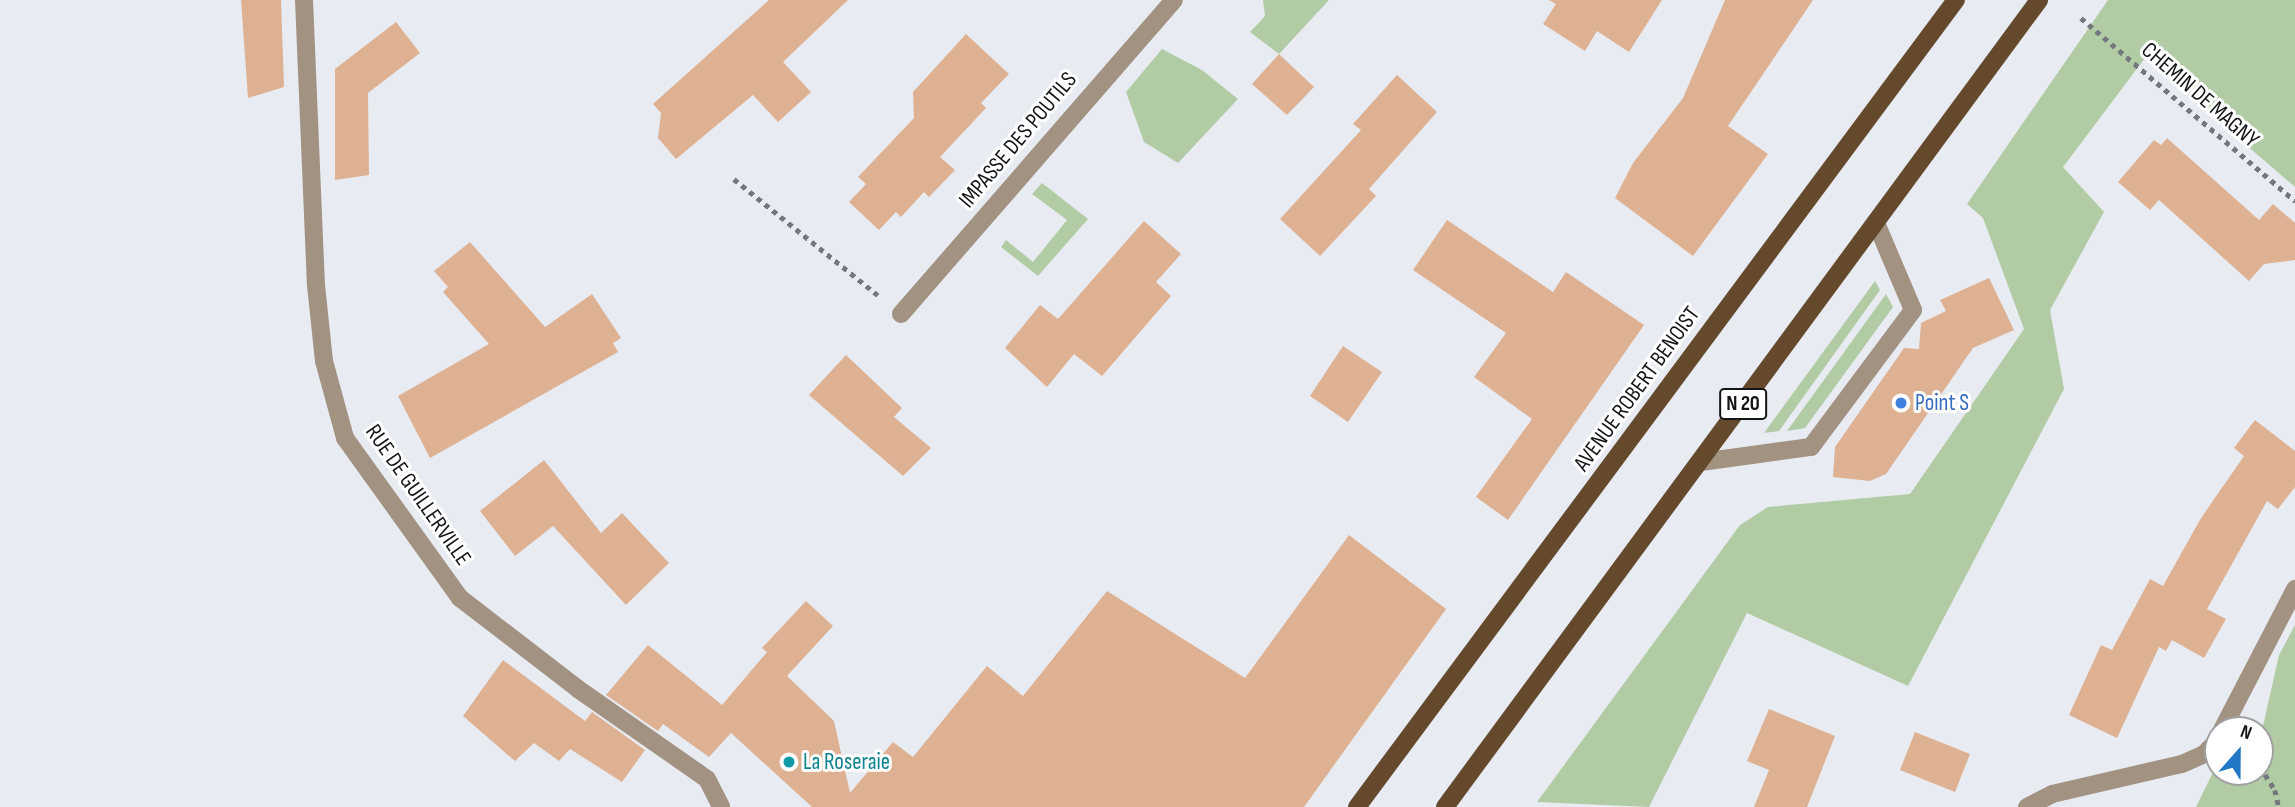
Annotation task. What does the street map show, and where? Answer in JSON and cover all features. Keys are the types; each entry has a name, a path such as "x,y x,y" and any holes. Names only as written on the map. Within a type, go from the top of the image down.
{"main road":[{"name":"AVENUE ROBERT BENOIST","path":"1357,807 1956,0"},
{"name":"N 20","path":"1445,807 2039,0"}],"street":[{"name":"RUE DE GUILLERVILLE","path":"304,0 316,285 324,361 345,438 460,598 578,689 707,779 721,807"},
{"name":"IMPASSE DES POUTILS","path":"901,314 1174,0"},
{"path":"1701,462 1811,447 1913,310 1876,223"},
{"path":"2229,716 2295,589"},
{"path":"2027,807 2052,794 2182,764 2204,754"}],"path":[{"name":"CHEMIN DE MAGNY","path":"2081,18 2295,201"},
{"path":"734,179 901,314"},
{"path":"2272,786 2279,807"}],"green space":[{"path":"1263,0 1329,0 1279,54 1250,32 1265,16"},
{"path":"2108,0 2295,0 2295,187 2145,58 2063,167 2104,212 2050,310 2064,389 1908,686 1747,613 1649,807 1537,802 1740,525 1768,507 1910,494 2024,329 1983,218 1967,204"},
{"path":"1162,49 1202,70 1238,99 1178,163 1144,142 1126,92"},
{"path":"1042,183 1088,219 1038,276 1001,247 1006,240 1033,262 1067,220 1032,194"},
{"path":"1875,281 1880,290 1779,431 1764,433"},
{"path":"1886,294 1893,307 1805,428 1787,431"},
{"path":"2295,625 2295,807 2196,807 2206,786 2274,786 2274,716 2265,716 2279,655"}],"building":[{"path":"241,0 281,0 284,87 248,98"},
{"path":"769,0 848,0 783,62 811,92 778,122 753,95 676,159 658,138 661,113 653,104"},
{"path":"1549,0 1662,0 1629,52 1597,31 1585,51 1543,24 1556,4"},
{"path":"1725,0 1813,0 1728,126 1768,154 1693,256 1615,198 1633,163 1683,98"},
{"path":"396,22 420,53 368,93 369,175 335,180 335,69"},
{"path":"966,34 1009,74 981,103 986,108 940,157 955,170 929,197 924,192 901,217 896,212 879,230 849,202 866,184 858,177 914,118 913,92"},
{"path":"1279,54 1314,87 1287,115 1252,84"},
{"path":"1397,75 1437,112 1369,189 1376,196 1320,256 1280,219 1361,130 1353,124"},
{"path":"2167,138 2259,220 2273,204 2295,223 2295,260 2264,264 2249,281 2159,200 2150,210 2118,182 2154,140 2161,145"},
{"path":"1447,220 1553,292 1566,272 1644,325 1508,520 1476,497 1532,419 1474,377 1506,333 1413,270"},
{"path":"1144,221 1181,254 1156,282 1171,296 1102,376 1074,354 1047,387 1005,348 1040,305 1058,319"},
{"path":"470,242 545,327 592,294 621,338 613,343 618,352 430,458 398,396 489,344 443,292 448,287 434,271"},
{"name":"Point S","path":"1989,278 2014,330 1973,348 1886,474 1870,481 1833,477 1835,447 1904,348 1919,349 1921,323 1946,311 1940,300"},
{"path":"1343,346 1382,372 1348,422 1310,396"},
{"path":"846,355 902,408 894,417 931,448 903,476 809,395"},
{"path":"2255,420 2295,451 2295,487 2278,509 2267,501 2207,609 2226,619 2204,658 2172,640 2166,651 2159,647 2117,738 2069,715 2101,645 2112,650 2150,579 2163,586 2201,518 2244,456 2234,448"},
{"path":"544,460 601,533 622,513 669,563 626,605 553,526 515,556 480,511"},
{"path":"1349,535 1446,609 1304,807 812,807 731,733 709,757 663,724 658,731 606,695 648,645 722,705 767,652 762,648 806,601 833,626 787,676 834,721 850,793 893,742 913,757 987,666 1023,696 1107,591 1245,678"},
{"path":"503,660 585,721 592,712 645,750 622,782 570,749 559,761 534,743 515,761 463,716"},
{"path":"1769,709 1835,736 1807,807 1754,807 1769,770 1747,761"},
{"path":"1915,732 1970,754 1955,792 1900,770"}],"place":[{"name":"Point S","path":"1901,403"},
{"name":"La Roseraie","path":"789,762"}]}
